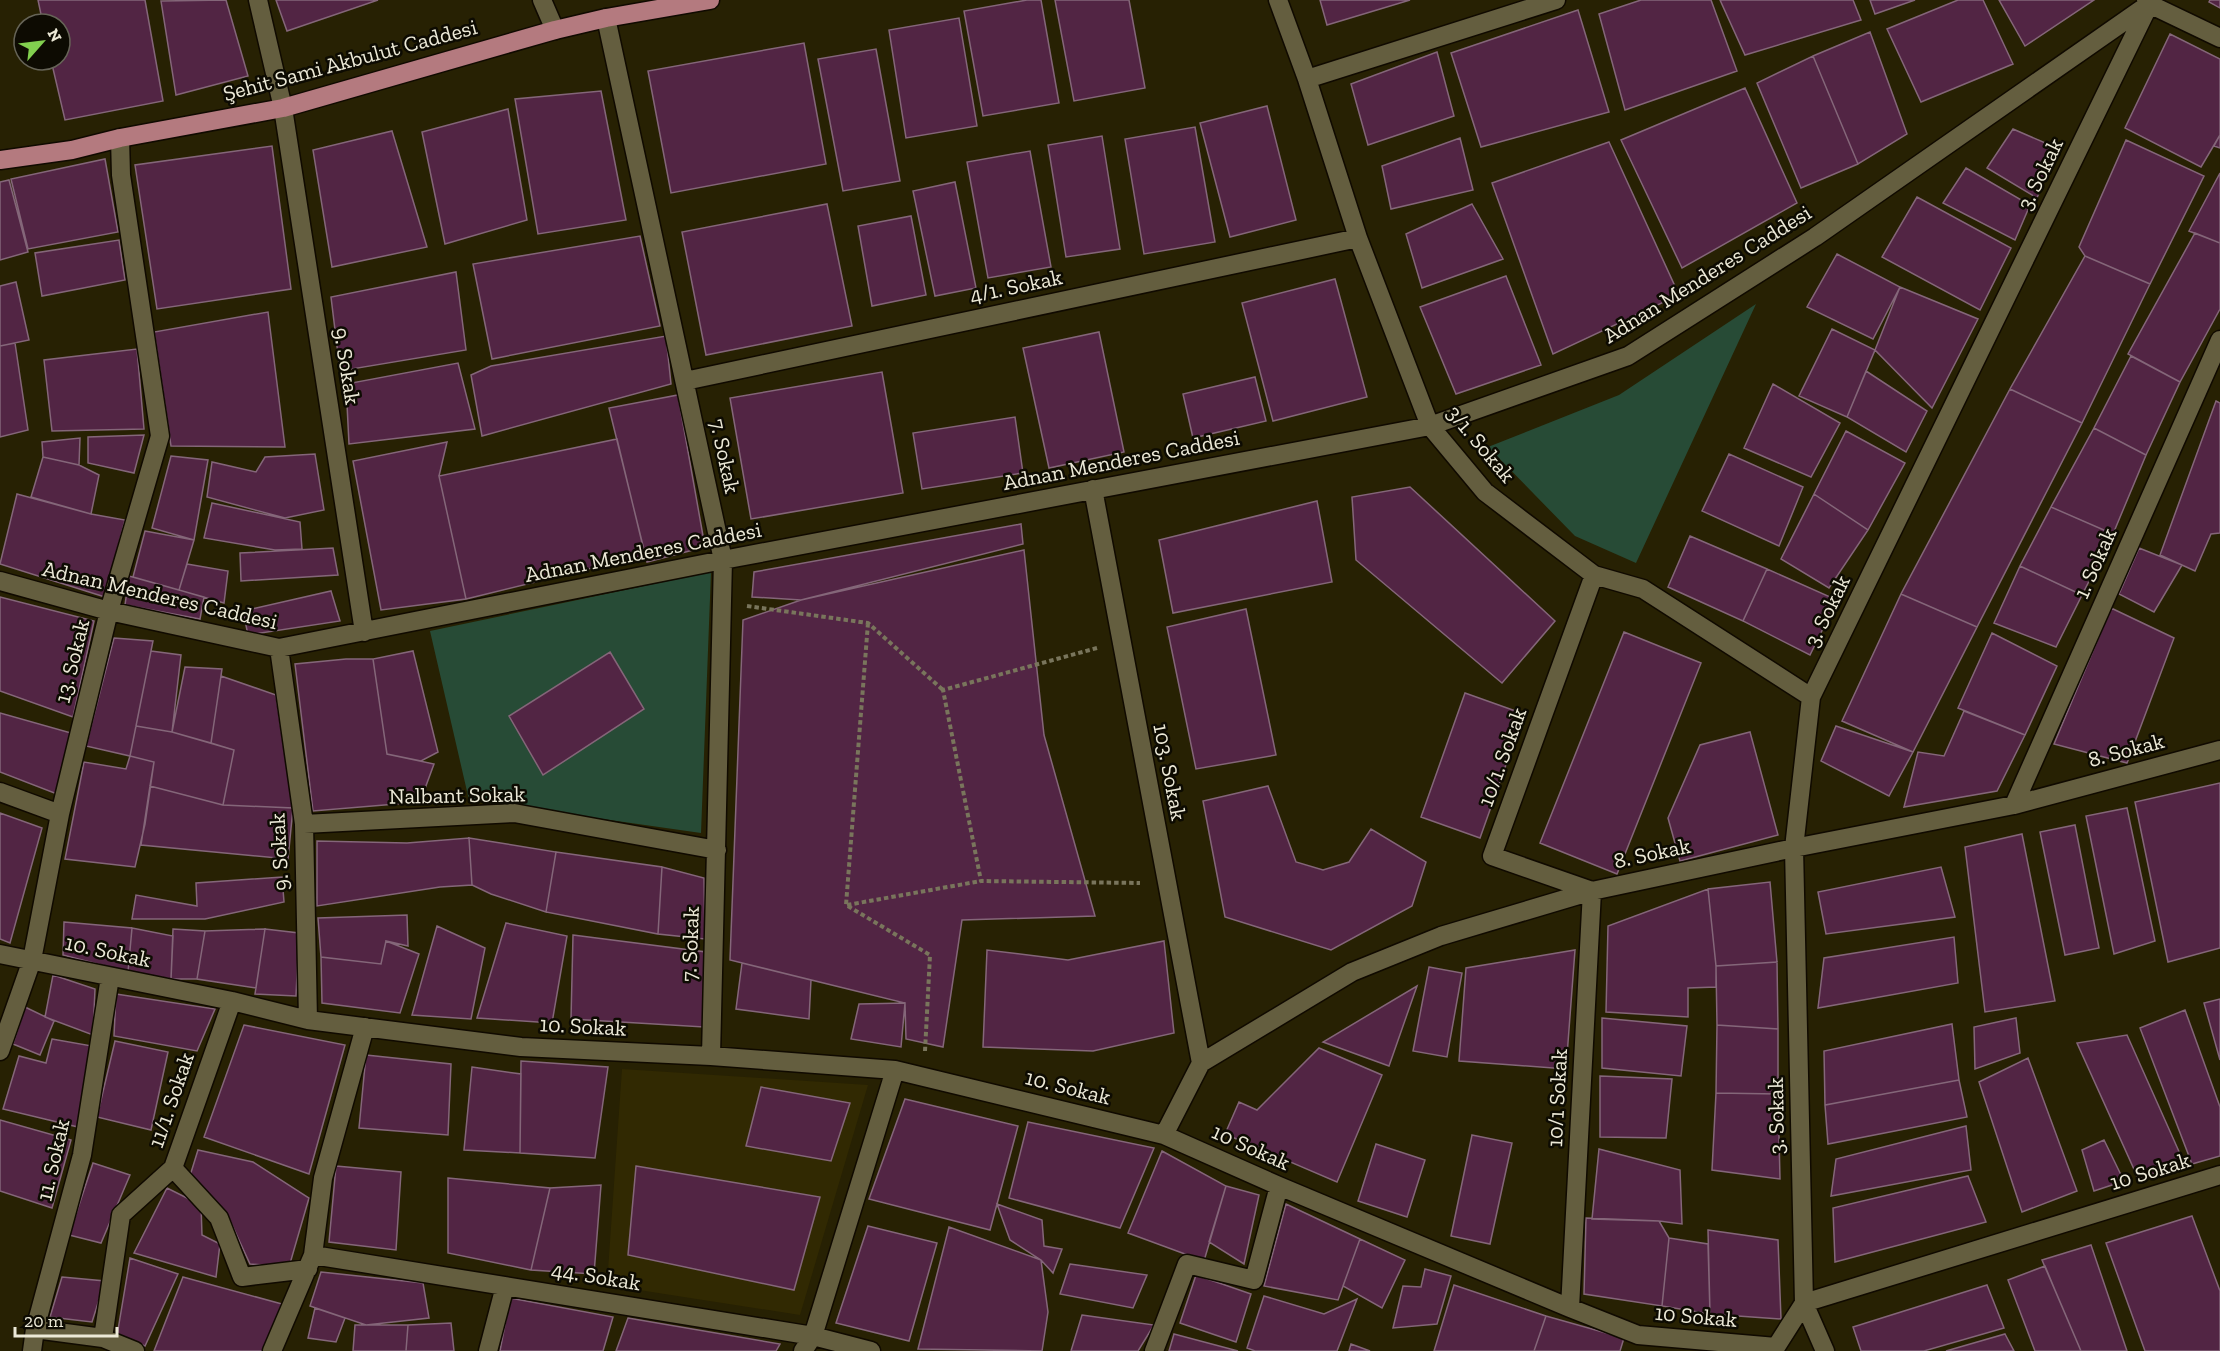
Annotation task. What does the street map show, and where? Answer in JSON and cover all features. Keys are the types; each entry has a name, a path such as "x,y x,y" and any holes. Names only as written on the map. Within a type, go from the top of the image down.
{"main road":[{"name":"Şehit Sami Akbulut Caddesi","path":"0,160 72,150 120,138 283,108 555,30 606,18 710,0"}],"street":[{"name":"9. Sokak","path":"258,0 283,108 364,632"},
{"path":"542,0 555,30"},
{"name":"3/1. Sokak","path":"1278,0 1307,79 1358,238 1430,426 1485,492 1594,575 1643,588 1811,697"},
{"path":"1307,79 1556,0"},
{"path":"2149,1 2220,38"},
{"name":"Adnan Menderes Caddesi","path":"0,581 109,611 279,648 723,560 1430,426 1628,356 1815,237 2149,1"},
{"name":"3. Sokak","path":"1804,1303 1794,848 1811,697 2149,1"},
{"name":"7. Sokak","path":"606,18 723,560 711,1056"},
{"name":"13. Sokak","path":"0,1051 32,960 60,814 109,611 160,436 121,175 120,138"},
{"name":"4/1. Sokak","path":"685,381 1358,238"},
{"name":"1. Sokak","path":"2014,805 2220,340"},
{"name":"103. Sokak","path":"1093,489 1201,1064"},
{"name":"10/1. Sokak","path":"1592,891 1492,856 1594,575"},
{"name":"9. Sokak","path":"279,648 304,824 308,1020"},
{"name":"8. Sokak","path":"1201,1064 1352,972 1441,936 1592,891 2014,805 2220,750"},
{"path":"0,792 60,814"},
{"name":"Nalbant Sokak","path":"304,824 514,813 717,850"},
{"name":"10/1 Sokak","path":"1570,1308 1592,891"},
{"name":"10. Sokak","path":"0,954 232,1001 308,1020 521,1047 711,1056 895,1070 1164,1135"},
{"name":"11. Sokak","path":"32,1351 35,1329 82,1155 110,977"},
{"name":"11/1. Sokak","path":"103,1338 121,1215 173,1168 232,1001"},
{"path":"272,1351 310,1262 323,1178 365,1027"},
{"path":"1164,1135 1201,1064"},
{"path":"808,1343 895,1070"},
{"name":"10 Sokak","path":"1164,1135 1279,1186 1570,1308 1635,1343 1776,1347 1804,1303 2220,1175"},
{"name":"44. Sokak","path":"173,1168 219,1218 242,1277 310,1262 505,1286 808,1343 870,1351"},
{"path":"1154,1351 1187,1264 1254,1280 1279,1186"},
{"path":"488,1351 505,1286"},
{"path":"1804,1303 1825,1351"},
{"path":"35,1329 103,1338 135,1351"}],"path":[{"path":"722,602 868,623 943,690 981,881"},
{"path":"846,905 868,623"},
{"path":"943,690 1121,641"},
{"path":"846,905 981,881 1167,884"},
{"path":"846,905 930,955 924,1077"}],"shaded area":[{"path":"622,1069 868,1085 800,1315 607,1285"}],"green space":[{"path":"1756,304 1636,563 1575,536 1488,447 1619,395"},
{"path":"711,572 701,833 469,800 430,631"}],"building":[{"path":"38,0 145,0 163,101 65,120 54,72 72,72 72,12 40,12"},
{"path":"226,0 248,76 176,95 161,1"},
{"path":"276,0 378,0 287,31"},
{"path":"1027,0 1041,0 1059,103 983,116 964,11"},
{"path":"1055,0 1129,0 1145,88 1074,101"},
{"path":"1320,0 1410,0 1327,25"},
{"path":"1641,0 1711,0 1737,71 1625,110 1599,14"},
{"path":"1720,0 1853,0 1861,20 1745,55"},
{"path":"1870,0 1915,0 1875,14"},
{"path":"1958,0 1983,0 2013,64 1921,102 1887,29"},
{"path":"1999,0 2094,0 2025,46"},
{"path":"2220,0 2220,8 2209,2"},
{"path":"1578,10 1609,112 1481,147 1451,53"},
{"path":"959,18 977,126 906,138 889,30"},
{"path":"1870,32 1907,134 1858,164 1813,56"},
{"path":"2170,34 2220,59 2220,135 2201,167 2125,128"},
{"path":"804,43 826,164 671,193 648,71"},
{"path":"876,49 900,181 843,191 818,59"},
{"path":"1437,52 1454,116 1368,145 1351,84"},
{"path":"1813,56 1858,164 1801,188 1757,83"},
{"path":"1745,88 1797,203 1682,268 1621,140"},
{"path":"601,91 626,220 538,234 515,99"},
{"path":"1267,106 1296,220 1230,237 1200,123"},
{"path":"508,109 527,220 445,244 422,132"},
{"path":"1195,127 1215,242 1144,254 1125,139"},
{"path":"2013,129 2057,148 2037,198 1987,168"},
{"path":"392,131 427,247 332,267 313,150"},
{"path":"2220,135 2220,148 2214,146"},
{"path":"1102,136 1120,249 1066,257 1048,145"},
{"path":"1460,138 1473,190 1391,209 1382,166"},
{"path":"2126,140 2204,176 2150,284 2085,256 2079,247"},
{"path":"1609,142 1679,295 1553,354 1492,183"},
{"path":"272,146 291,289 157,309 135,165"},
{"path":"1030,151 1051,267 988,278 967,162"},
{"path":"105,159 118,232 28,249 11,179"},
{"path":"1966,168 2030,205 2015,240 1943,203"},
{"path":"2220,173 2220,243 2189,231"},
{"path":"9,180 28,252 0,260 0,182"},
{"path":"955,182 976,288 935,296 913,191"},
{"path":"1917,197 2011,248 1980,310 1882,257"},
{"path":"827,204 852,326 706,355 682,232"},
{"path":"1472,204 1503,259 1422,288 1406,234"},
{"path":"911,216 926,295 872,306 858,226"},
{"path":"2195,233 2220,243 2220,309 2180,382 2128,354"},
{"path":"640,236 660,326 492,359 473,264"},
{"path":"119,240 125,280 42,296 35,253"},
{"path":"1837,254 1900,287 1873,339 1807,307"},
{"path":"2085,256 2150,284 2082,423 2010,389"},
{"path":"456,272 466,350 340,371 331,297"},
{"path":"1506,276 1541,365 1456,394 1420,307"},
{"path":"1335,279 1367,397 1273,421 1242,303"},
{"path":"16,282 29,340 0,346 0,286"},
{"path":"1900,287 1978,319 1932,408 1875,350"},
{"path":"268,312 285,447 171,446 154,332"},
{"path":"1832,329 1875,350 1847,417 1799,396"},
{"path":"1099,332 1124,452 1049,468 1023,348"},
{"path":"666,336 671,384 482,436 471,375 491,366"},
{"path":"15,343 28,430 0,437 0,346"},
{"path":"137,349 144,429 52,431 44,360"},
{"path":"2131,356 2180,382 2146,455 2094,428"},
{"path":"458,363 475,429 349,444 346,384"},
{"path":"1866,371 1927,411 1906,452 1847,417"},
{"path":"882,372 903,493 751,519 730,398"},
{"path":"1255,377 1266,421 1193,438 1183,394"},
{"path":"1773,384 1840,423 1811,477 1744,448"},
{"path":"2010,389 2082,423 1977,627 1901,594"},
{"path":"678,395 705,547 647,562 609,408"},
{"path":"2216,401 2220,403 2220,533 2211,534 2195,571 2160,555"},
{"path":"1015,417 1023,473 922,489 913,433"},
{"path":"2094,428 2146,455 2113,534 2051,507"},
{"path":"1846,431 1905,463 1868,530 1814,494"},
{"path":"144,435 134,473 88,463 88,437"},
{"path":"80,438 79,465 43,457 42,442"},
{"path":"617,439 645,555 466,599 439,476"},
{"path":"447,442 439,476 466,599 381,610 353,461"},
{"path":"315,454 324,510 285,518 207,497 212,462 256,472 265,457"},
{"path":"1729,454 1803,487 1779,546 1702,511"},
{"path":"171,456 208,460 194,540 152,528"},
{"path":"43,457 79,465 99,475 91,514 31,497"},
{"path":"1410,487 1555,621 1502,683 1356,560 1352,497"},
{"path":"17,494 91,514 125,520 105,597 0,564"},
{"path":"1814,494 1868,530 1829,588 1781,559"},
{"path":"1317,501 1332,582 1173,613 1159,540"},
{"path":"212,503 300,522 302,549 275,550 204,538"},
{"path":"2051,507 2113,534 2082,595 2020,566"},
{"path":"1021,524 1023,544 801,600 752,597 754,572"},
{"path":"145,531 194,540 179,590 133,577"},
{"path":"1690,536 1767,569 1743,621 1668,587"},
{"path":"333,548 338,575 241,581 240,553"},
{"path":"2139,548 2182,565 2154,612 2119,594"},
{"path":"1024,550 1044,735 1095,916 962,920 943,1047 906,1039 905,1003 730,960 743,620 801,600"},
{"path":"187,564 228,571 224,603 179,590"},
{"path":"2020,566 2082,595 2056,647 1994,623"},
{"path":"1767,569 1837,600 1810,655 1743,621"},
{"path":"129,576 204,597 200,619 125,605"},
{"path":"331,591 340,621 248,635 243,611"},
{"path":"1901,594 1977,627 1913,752 1842,721"},
{"path":"0,597 94,621 73,717 0,691"},
{"path":"2111,608 2174,638 2127,763 2054,744"},
{"path":"1246,609 1276,755 1196,769 1167,627"},
{"path":"1624,632 1701,663 1617,874 1540,843"},
{"path":"1992,633 2057,666 2025,735 1958,708"},
{"path":"114,638 153,641 130,756 86,746"},
{"path":"151,651 181,655 172,732 136,726"},
{"path":"413,651 438,752 421,761 387,754 373,659"},
{"path":"610,652 644,709 543,775 509,716"},
{"path":"373,659 387,754 434,764 420,802 313,811 295,664"},
{"path":"185,667 222,669 211,743 172,732"},
{"path":"221,676 276,695 293,808 223,805 234,750 211,743"},
{"path":"1465,693 1524,714 1480,838 1421,817"},
{"path":"1964,711 2025,735 1997,791 1904,807 1918,752 1944,756"},
{"path":"0,713 71,733 57,794 0,772"},
{"path":"136,726 172,732 234,750 223,805 150,786 154,762 130,756"},
{"path":"1836,726 1913,752 1889,796 1821,761"},
{"path":"1750,732 1778,835 1680,861 1668,818 1700,745"},
{"path":"130,756 154,762 145,824 135,867 65,859 84,762 126,769"},
{"path":"2220,783 2220,948 2168,962 2135,802"},
{"path":"150,786 223,805 293,808 288,859 141,845"},
{"path":"1268,786 1296,862 1323,870 1349,862 1371,829 1426,862 1412,906 1331,950 1225,917 1203,801"},
{"path":"2127,808 2155,941 2114,954 2086,816"},
{"path":"0,813 42,828 10,943 0,939"},
{"path":"2075,825 2099,948 2065,955 2040,832"},
{"path":"2022,834 2055,1001 1985,1012 1965,847"},
{"path":"469,838 472,885 440,887 317,906 317,841 407,843"},
{"path":"469,838 556,852 546,912 491,894 472,885"},
{"path":"556,852 662,867 658,934 546,912"},
{"path":"662,867 704,878 705,939 658,934"},
{"path":"1941,867 1955,917 1826,934 1818,892"},
{"path":"282,877 284,902 205,919 132,919 136,895 197,906 196,883"},
{"path":"1770,882 1777,962 1716,966 1708,889"},
{"path":"1708,889 1716,987 1688,988 1688,1017 1606,1012 1608,926"},
{"path":"407,915 408,946 386,941 381,964 321,957 318,918"},
{"path":"64,922 132,928 128,972 63,955"},
{"path":"506,923 567,936 552,1023 477,1018"},
{"path":"437,926 485,948 471,1019 412,1015"},
{"path":"132,928 173,936 171,979 128,972"},
{"path":"173,929 205,931 197,979 171,979"},
{"path":"265,929 299,933 296,996 255,994"},
{"path":"265,929 256,988 197,979 205,931"},
{"path":"573,935 706,952 704,1027 571,1019"},
{"path":"1954,937 1958,983 1818,1008 1824,958"},
{"path":"386,941 419,954 400,1013 322,1003 321,957 381,964"},
{"path":"1164,941 1174,1033 1093,1051 983,1047 987,950 1068,960"},
{"path":"1575,950 1566,1069 1459,1061 1466,968"},
{"path":"1777,962 1778,1029 1717,1025 1716,966"},
{"path":"742,963 811,980 809,1019 736,1009"},
{"path":"1429,967 1462,973 1447,1057 1413,1051"},
{"path":"53,975 95,989 93,1035 45,1017"},
{"path":"1417,986 1389,1066 1323,1042"},
{"path":"116,994 215,1009 197,1051 114,1036"},
{"path":"2220,999 2220,1060 2204,1003"},
{"path":"905,1003 901,1047 851,1039 859,1004"},
{"path":"25,1007 54,1021 40,1055 13,1044"},
{"path":"2185,1010 2220,1107 2220,1156 2192,1164 2140,1028"},
{"path":"1602,1018 1687,1026 1681,1076 1602,1068"},
{"path":"2016,1018 2020,1053 1975,1069 1974,1027"},
{"path":"1952,1024 1959,1080 1825,1105 1824,1051"},
{"path":"244,1025 345,1045 309,1174 204,1137"},
{"path":"1717,1025 1778,1029 1778,1094 1716,1093"},
{"path":"2127,1035 2185,1165 2138,1178 2077,1043"},
{"path":"52,1039 92,1046 78,1127 3,1109 19,1056 46,1063"},
{"path":"115,1041 168,1052 151,1130 97,1117"},
{"path":"1319,1048 1382,1075 1337,1182 1225,1134 1239,1102 1257,1110"},
{"path":"366,1055 451,1064 448,1135 359,1128"},
{"path":"2028,1058 2077,1191 2022,1212 1979,1082"},
{"path":"521,1061 608,1067 595,1158 520,1153"},
{"path":"472,1067 521,1074 520,1153 464,1150"},
{"path":"1600,1076 1672,1079 1666,1138 1600,1137"},
{"path":"1959,1080 1967,1117 1828,1144 1825,1105"},
{"path":"761,1087 850,1103 831,1161 746,1146"},
{"path":"1716,1093 1778,1094 1780,1179 1712,1170"},
{"path":"905,1099 1018,1126 990,1230 869,1199"},
{"path":"0,1120 71,1140 52,1208 0,1191"},
{"path":"1028,1122 1154,1148 1120,1228 1009,1198"},
{"path":"1966,1126 1971,1170 1831,1196 1836,1159"},
{"path":"1472,1135 1512,1143 1490,1244 1451,1236"},
{"path":"2104,1140 2124,1181 2094,1191 2082,1150"},
{"path":"1376,1144 1425,1160 1407,1217 1358,1201"},
{"path":"1599,1149 1680,1170 1682,1224 1592,1219"},
{"path":"198,1150 253,1162 309,1198 289,1267 250,1264 227,1214 189,1179"},
{"path":"1162,1151 1226,1186 1204,1261 1128,1233"},
{"path":"93,1163 130,1175 101,1243 69,1235"},
{"path":"336,1166 401,1172 396,1250 329,1242"},
{"path":"636,1166 820,1197 794,1290 628,1255"},
{"path":"1968,1176 1986,1222 1835,1262 1833,1208"},
{"path":"448,1178 550,1188 531,1270 448,1253"},
{"path":"601,1185 594,1274 531,1270 550,1188"},
{"path":"1226,1186 1259,1195 1244,1264 1209,1242"},
{"path":"167,1188 201,1205 202,1235 220,1244 216,1277 134,1253"},
{"path":"997,1204 1042,1220 1044,1246 1062,1249 1053,1273 1041,1260 1010,1240"},
{"path":"1286,1204 1360,1239 1338,1300 1264,1286"},
{"path":"2192,1216 2220,1291 2220,1351 2145,1351 2106,1243"},
{"path":"1586,1218 1659,1221 1669,1238 1662,1306 1584,1294"},
{"path":"868,1226 937,1243 909,1341 836,1323"},
{"path":"949,1227 1041,1260 1048,1312 1042,1351 918,1349"},
{"path":"1708,1230 1778,1240 1781,1319 1710,1314"},
{"path":"1669,1238 1708,1244 1710,1314 1662,1306"},
{"path":"1360,1239 1405,1260 1382,1308 1343,1286"},
{"path":"2091,1245 2127,1351 2081,1351 2042,1260"},
{"path":"130,1258 178,1274 145,1346 117,1336"},
{"path":"1070,1264 1147,1275 1133,1308 1060,1294"},
{"path":"2045,1266 2081,1351 2035,1351 2008,1280"},
{"path":"1425,1269 1451,1276 1437,1324 1393,1328 1403,1286 1421,1287"},
{"path":"321,1272 423,1283 429,1318 366,1325 310,1306"},
{"path":"1196,1275 1251,1294 1236,1342 1180,1323"},
{"path":"62,1277 105,1281 92,1322 50,1317"},
{"path":"183,1277 282,1304 263,1351 154,1351"},
{"path":"1454,1285 1546,1316 1534,1351 1434,1351"},
{"path":"1987,1285 2004,1328 1924,1351 1861,1351 1853,1327"},
{"path":"1264,1296 1324,1314 1357,1299 1337,1351 1255,1351 1247,1348"},
{"path":"510,1298 613,1317 603,1351 500,1351"},
{"path":"315,1308 345,1318 336,1342 308,1338"},
{"path":"1082,1315 1154,1325 1138,1351 1071,1351"},
{"path":"1546,1316 1624,1338 1620,1351 1534,1351"},
{"path":"628,1318 780,1344 776,1351 616,1351"},
{"path":"451,1323 454,1351 406,1351 408,1325"},
{"path":"355,1325 408,1325 406,1351 353,1351"},
{"path":"1174,1334 1238,1351 1169,1351"},
{"path":"2005,1334 2014,1351 1946,1351"},
{"path":"1351,1344 1370,1351 1349,1351"}]}
